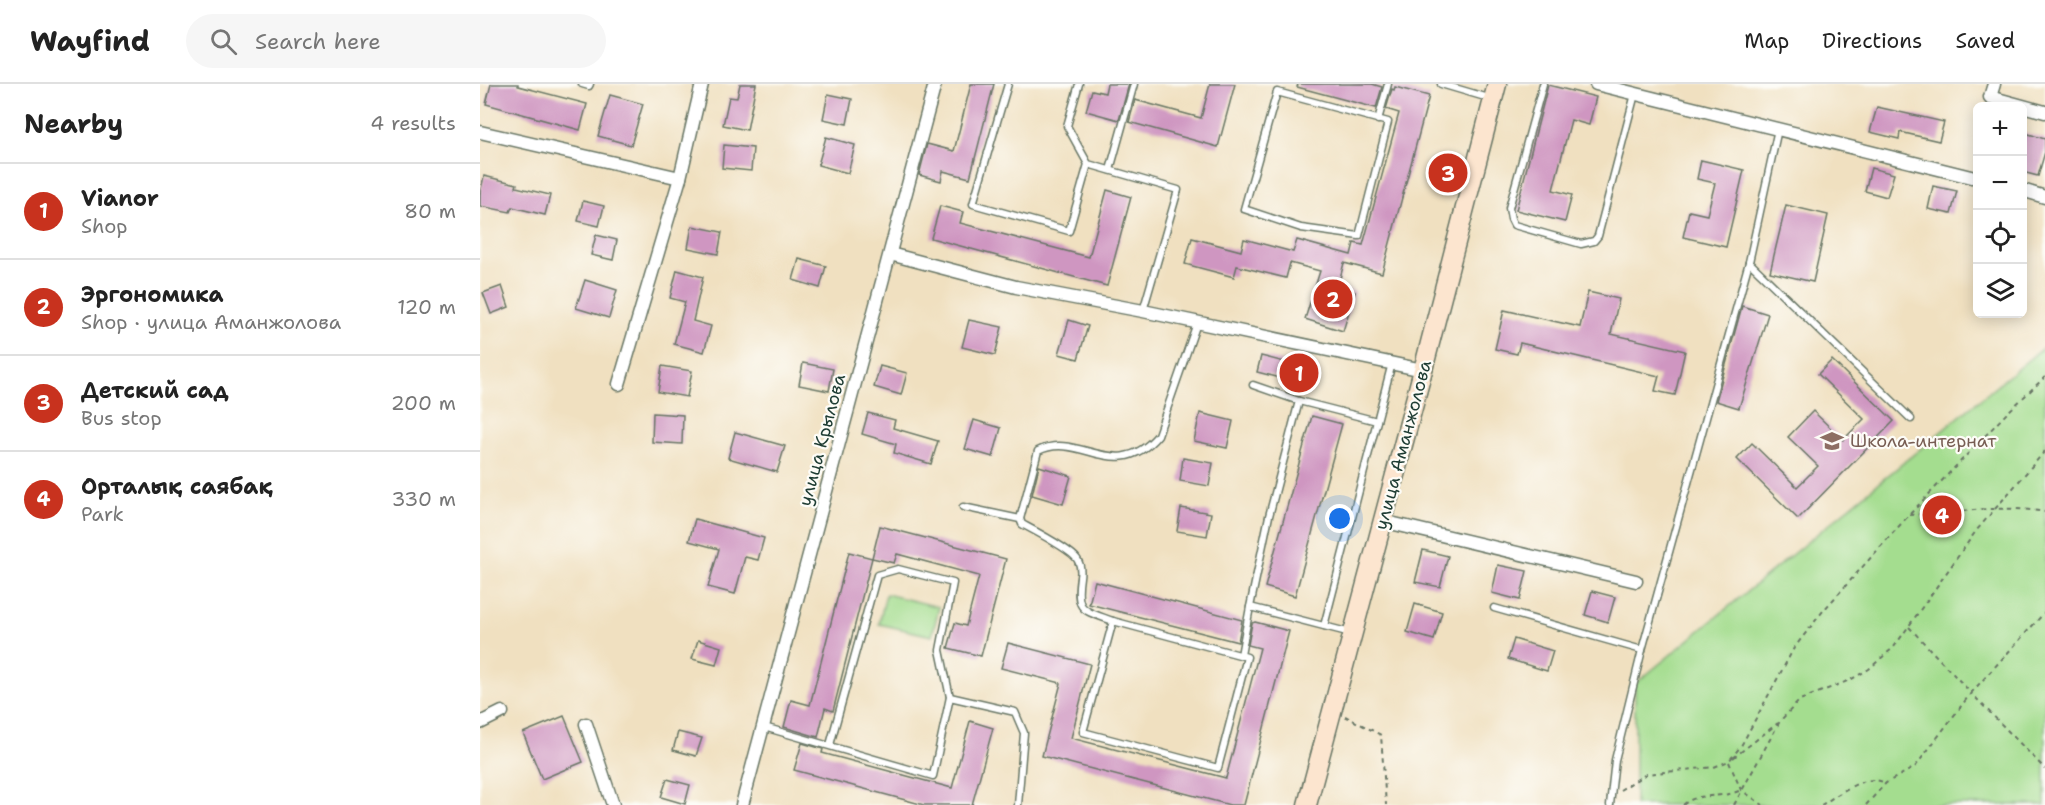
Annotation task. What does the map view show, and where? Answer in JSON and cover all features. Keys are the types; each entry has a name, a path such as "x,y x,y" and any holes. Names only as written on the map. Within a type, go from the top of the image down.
{"main road":[{"name":"улица Аманжолова","path":"1307,805 1424,370 1495,92"}],"street":[{"path":"619,384 680,178 702,84"},
{"name":"улица Крылова","path":"742,805 935,84"},
{"path":"1596,84 1971,177"},
{"path":"1990,102 1994,84"},
{"path":"2027,109 2045,112"},
{"path":"480,132 680,178"},
{"path":"2027,192 2045,197"},
{"path":"890,254 1016,288 1143,311 1424,370"},
{"path":"1382,521 1636,580"},
{"path":"480,723 502,712"},
{"path":"586,724 613,805"}],"lane":[{"path":"582,84 589,86 590,84"},
{"path":"1008,84 973,204 1069,231 1088,164 1067,126 1079,84"},
{"path":"1110,170 1134,84"},
{"path":"1378,120 1388,84"},
{"path":"1442,84 1495,92"},
{"path":"1543,84 1509,208 1511,219 1514,225 1581,244 1594,241 1598,236 1635,94"},
{"path":"1277,92 1378,120 1388,122 1359,236 1301,228 1244,209 1277,92"},
{"path":"1611,805 1615,760 1642,650 1749,262 1778,129"},
{"path":"1088,164 1178,190 1143,311"},
{"path":"1749,262 1911,419"},
{"path":"1113,621 1083,732 1218,768 1247,657 1113,621 1088,612 1078,600 1081,569 1077,559 1070,552 1022,524 1020,519 1038,450 1047,446 1062,446 1124,458 1148,447 1158,435 1197,322"},
{"path":"1324,626 1392,363"},
{"path":"1253,386 1299,402 1377,421"},
{"path":"1241,655 1269,516 1299,402"},
{"path":"963,507 1020,519"},
{"path":"764,727 933,776 950,697 940,650 953,583 898,569 877,575 830,745"},
{"path":"1250,607 1352,634"},
{"path":"1494,608 1642,650"},
{"path":"950,697 1015,712 1024,733 1018,805"}],"path":[{"path":"1729,761 1741,746 1794,648 1823,612 1910,515 2008,412 2045,377"},
{"path":"1622,788 1646,774 1714,766 1729,761 1780,721 1800,700 1850,680 1869,669 1894,647 1976,531 2045,451"},
{"path":"1910,515 1996,509 2027,509 2045,512"},
{"path":"1866,805 1886,783 1915,767 1971,693 2045,612"},
{"path":"1909,627 2045,769"},
{"path":"1332,708 1381,735 1386,805"},
{"path":"1734,805 1780,721"},
{"path":"1729,761 1741,790 1763,805"},
{"path":"1821,805 1863,781 1878,779 1886,783"},
{"path":"1683,805 1693,798 1730,795 1741,790"}],"green space":[{"path":"2045,346 2045,805 1635,805 1635,684"},
{"path":"886,594 939,607 932,636 879,624"}],"building":[{"path":"491,84 518,84 518,86 587,104 580,130 486,104"},
{"path":"740,84 756,84 747,130 723,125 729,97 737,98"},
{"path":"971,84 994,84 970,178 943,171 941,181 919,175 927,144 954,151"},
{"path":"1107,84 1129,84 1119,120 1086,111 1092,90 1105,93"},
{"path":"1210,84 1235,84 1218,147 1129,122 1135,100 1201,118"},
{"path":"1298,84 1372,84 1382,87 1376,108 1297,87"},
{"path":"1548,85 1596,97 1589,125 1571,120 1553,190 1572,195 1565,222 1516,210"},
{"path":"1395,87 1429,96 1382,273 1344,263 1338,286 1355,292 1343,331 1305,319 1320,271 1290,263 1286,278 1237,266 1234,277 1185,264 1192,238 1241,251 1244,239 1293,252 1297,240 1351,255 1354,243 1363,245 1399,113 1386,109 1392,89 1394,90"},
{"path":"828,94 852,99 847,124 823,119"},
{"path":"610,95 643,104 631,145 598,136"},
{"path":"1877,107 1944,122 1939,141 1900,132 1899,139 1870,132"},
{"path":"2027,134 2045,139 2045,152 2038,176 2027,173"},
{"path":"826,137 855,145 848,173 818,165"},
{"path":"724,145 753,148 751,171 722,168"},
{"path":"1701,160 1744,170 1726,247 1683,237 1689,211 1707,215 1715,183 1697,179"},
{"path":"1871,168 1894,174 1887,197 1865,191"},
{"path":"484,176 550,195 545,215 512,207 510,212 480,206"},
{"path":"1933,186 1957,191 1951,214 1928,209"},
{"path":"1107,190 1131,197 1107,286 931,238 940,206 963,212 960,223 1089,257"},
{"path":"583,201 604,206 599,226 578,221"},
{"path":"1786,205 1828,215 1813,282 1770,272"},
{"path":"692,226 722,232 718,254 688,248"},
{"path":"596,235 617,240 613,260 591,255"},
{"path":"799,259 826,266 820,288 793,280"},
{"path":"677,270 703,277 693,321 711,326 704,352 674,344 685,302 670,298"},
{"path":"585,280 617,290 609,318 576,308"},
{"path":"502,286 509,307 491,314 483,293"},
{"path":"1588,292 1619,299 1611,334 1685,351 1675,395 1655,391 1659,376 1520,343 1517,354 1495,349 1504,310 1580,327"},
{"path":"1742,306 1768,314 1739,408 1716,401"},
{"path":"969,320 1002,327 995,355 962,347"},
{"path":"1069,320 1088,326 1078,359 1059,354"},
{"path":"1261,356 1308,368 1304,384 1257,372"},
{"path":"1832,360 1894,421 1798,519 1737,459 1752,443 1797,487 1818,466 1788,437 1813,411 1843,440 1864,419 1818,374"},
{"path":"803,363 833,369 829,391 799,385"},
{"path":"662,366 692,371 687,397 658,392"},
{"path":"880,366 907,373 901,395 874,387"},
{"path":"653,413 683,415 682,444 652,442"},
{"path":"868,413 895,420 893,428 938,441 931,464 894,453 896,444 862,434"},
{"path":"1200,413 1233,421 1227,448 1194,441"},
{"path":"1312,416 1342,424 1295,596 1265,587"},
{"path":"974,420 1001,428 993,457 965,449"},
{"path":"735,432 785,446 777,472 728,458"},
{"path":"1183,458 1213,463 1209,486 1180,481"},
{"path":"1039,466 1071,476 1063,504 1032,495"},
{"path":"1181,508 1211,513 1207,536 1177,531"},
{"path":"695,519 764,538 758,560 745,557 735,594 708,587 719,549 689,541"},
{"path":"880,526 1006,559 981,656 948,648 955,623 966,626 979,576 897,554 894,563 872,558"},
{"path":"1423,550 1448,556 1440,587 1415,582"},
{"path":"849,552 872,558 833,711 825,708 818,737 784,727 791,700 810,705"},
{"path":"1498,565 1527,571 1520,600 1492,593"},
{"path":"1095,581 1242,620 1238,642 1089,604"},
{"path":"1592,591 1615,597 1608,622 1585,615"},
{"path":"1415,604 1442,612 1434,640 1407,632"},
{"path":"1252,623 1289,631 1244,805 1230,805 1042,756 1061,683 1001,668 1008,643 1090,664 1071,738 1226,778 1260,648 1248,645"},
{"path":"1514,639 1553,651 1547,671 1508,659"},
{"path":"698,640 721,647 716,665 692,659"},
{"path":"564,716 583,762 542,779 523,733"},
{"path":"970,721 993,728 972,805 924,805 794,770 802,743 823,749 822,753 952,788"},
{"path":"678,732 702,738 696,756 673,750"},
{"path":"667,779 690,785 685,804 661,797"}],"place":[{"name":"Детский сад","path":"1448,173"},
{"name":"Эргономика","path":"1333,299"},
{"name":"Vianor","path":"1299,373"},
{"name":"Школа-интернат","path":"1832,441"},
{"name":"Орталық саябақ","path":"1942,515"}]}
